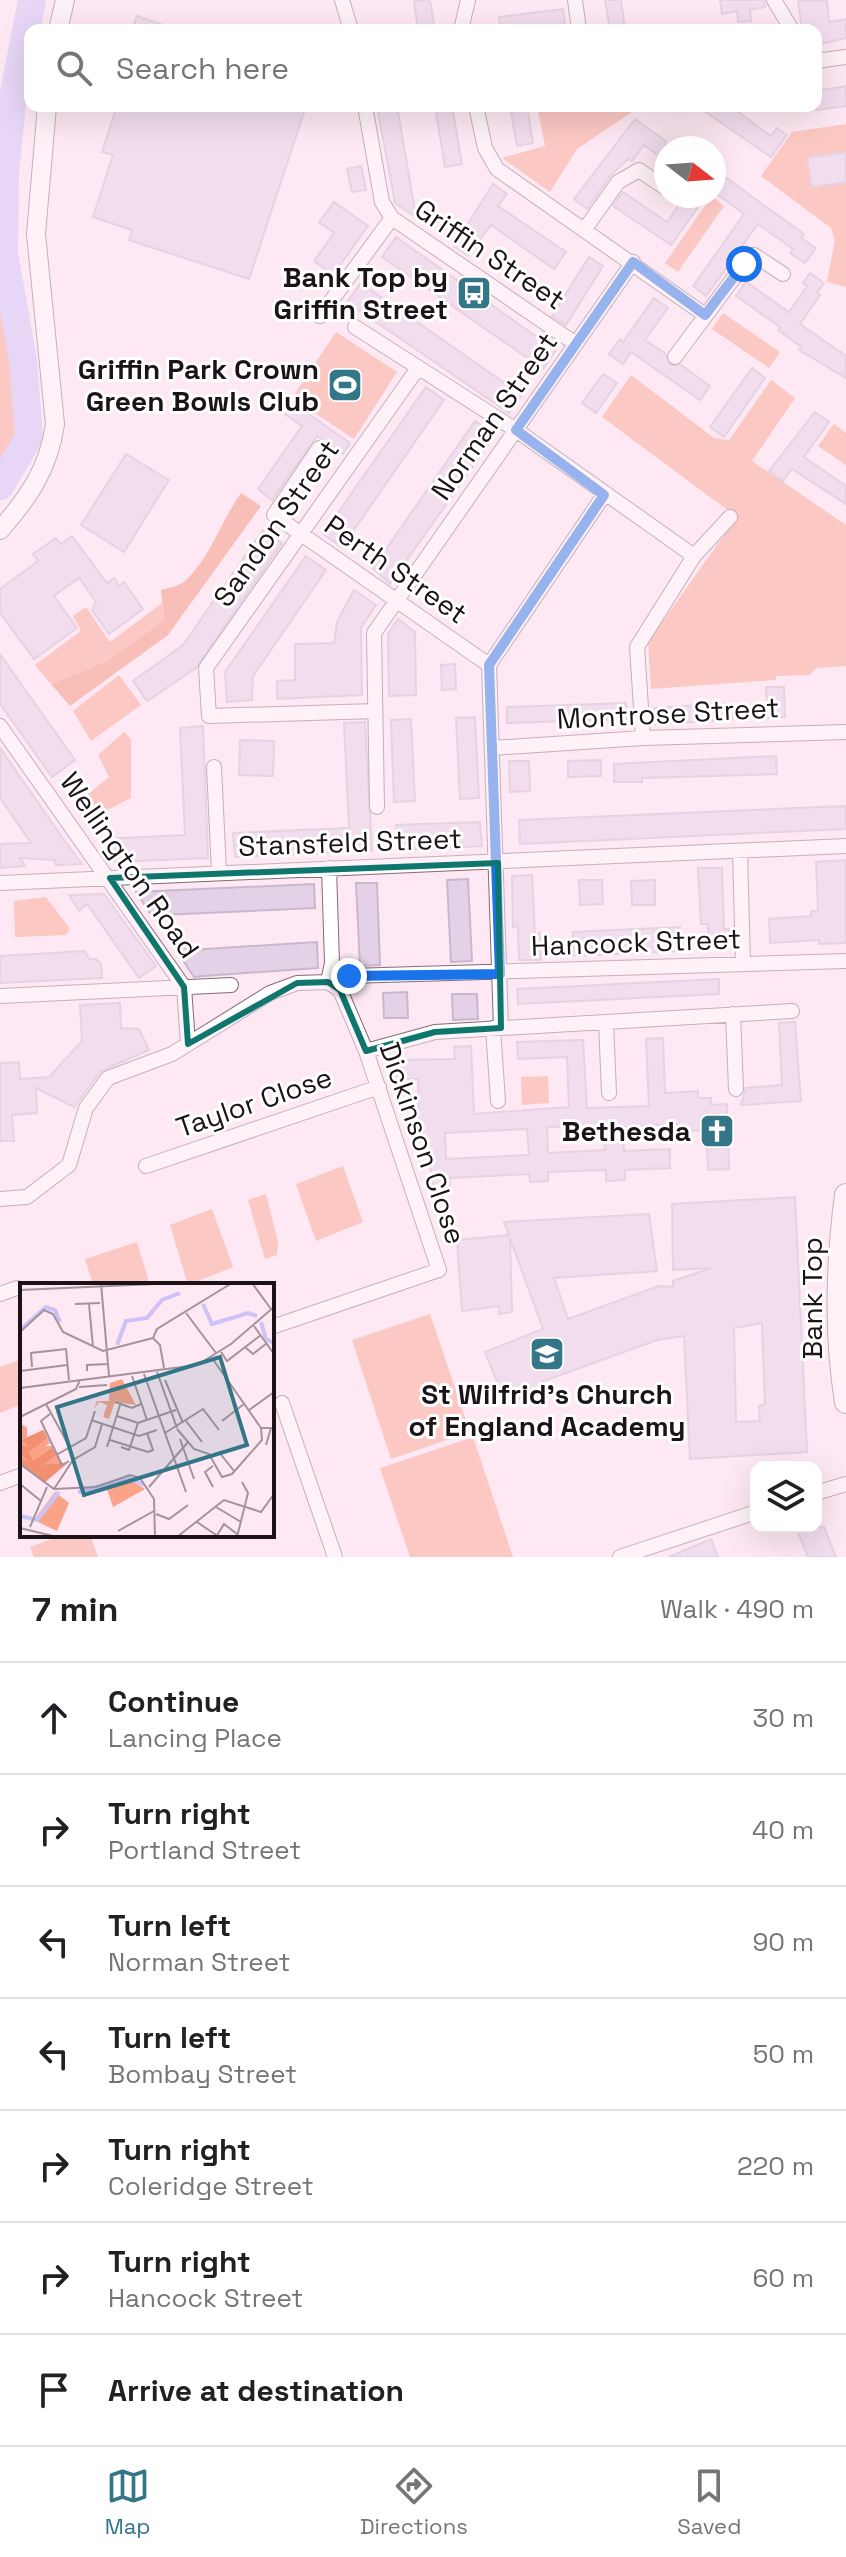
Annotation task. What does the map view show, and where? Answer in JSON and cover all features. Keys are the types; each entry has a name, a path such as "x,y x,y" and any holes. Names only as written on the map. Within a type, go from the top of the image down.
{"main road":[{"path":"59,24 65,0"},
{"path":"0,530 25,502 43,473 52,449 55,424 36,234 46,112"},
{"name":"Bank Top","path":"846,1195 838,1322 846,1402"}],"street":[{"path":"342,0 349,24"},
{"path":"462,24 468,0"},
{"path":"575,0 578,24"},
{"path":"774,0 788,24"},
{"path":"822,60 846,57"},
{"name":"Griffin Street","path":"366,112 382,202 392,218 576,344"},
{"path":"477,112 485,148 497,169 705,315"},
{"path":"585,229 618,182 639,170 654,180"},
{"path":"320,316 392,218"},
{"path":"675,357 754,255 783,274"},
{"name":"Norman Street","path":"377,807 374,633 633,262"},
{"path":"355,327 516,430 694,556"},
{"name":"Sandon Street","path":"375,711 209,716 206,668 418,368"},
{"name":"Perth Street","path":"319,448 274,515 489,665"},
{"path":"498,1101 498,863 489,665 604,495"},
{"path":"643,738 637,647 694,556 730,517"},
{"name":"Wellington Road","path":"0,726 184,987 182,1002 188,1044"},
{"name":"Montrose Street","path":"492,748 643,738 846,732"},
{"path":"214,767 219,872"},
{"name":"Stansfeld Street","path":"0,883 846,846"},
{"path":"740,852 743,964"},
{"name":"Dickinson Close","path":"274,1326 439,1270 366,1051 334,986 329,868"},
{"name":"Hancock Street","path":"334,986 349,976 500,974 846,961"},
{"path":"0,1199 27,1197 69,1165 86,1108 108,1078 172,1054 270,993 297,983 334,986"},
{"path":"0,996 231,985"},
{"path":"366,1051 435,1032 792,1011"},
{"path":"733,1014 736,1089"},
{"path":"606,1022 609,1093"},
{"name":"Taylor Close","path":"146,1166 379,1087"},
{"path":"0,1294 17,1288"},
{"path":"282,1403 335,1557"},
{"path":"0,1483 20,1476"},
{"path":"822,1491 846,1484"},
{"path":"620,1557 750,1514"}],"highlighted area":[{"path":"498,863 501,1028 435,1032 366,1051 340,990 328,982 297,983 188,1044 184,987 110,878"}],"shaded area":[{"path":"538,112 632,112 577,149 550,192 502,158 545,146"},
{"path":"846,124 846,287 827,282 835,240 831,228 761,176 792,132"},
{"path":"704,208 723,208 678,272 665,263"},
{"path":"0,282 20,437 0,470"},
{"path":"723,313 780,352 769,368 712,329"},
{"name":"Griffin Park Crown Green Bowls Club","path":"336,332 397,372 354,439 292,398"},
{"path":"631,375 714,438 729,440 771,380 795,398 752,461 846,525 846,666 816,668 810,675 776,676 776,680 651,689 648,642 737,517 602,417"},
{"path":"834,424 846,433 846,465 818,446"},
{"path":"241,493 261,506 168,635 70,706 51,684 107,661 164,620 161,590 183,583 194,572"},
{"path":"162,603 164,620 107,661 51,684 35,665 81,631 73,616 86,607 110,642"},
{"path":"119,675 141,705 91,741 73,711"},
{"path":"124,732 131,739 131,798 85,821 74,806 109,777 98,755"},
{"path":"46,897 70,929 66,935 15,937 14,901"},
{"path":"548,1076 549,1103 522,1105 521,1077"},
{"path":"343,1166 363,1222 316,1241 296,1184"},
{"path":"266,1194 278,1242 277,1255 265,1259 248,1200"},
{"path":"212,1209 233,1267 187,1283 170,1225"},
{"path":"137,1242 149,1283 92,1283 85,1259"},
{"path":"430,1314 470,1432 391,1459 352,1340"},
{"path":"20,1360 20,1405 0,1413 0,1367"},
{"path":"473,1437 513,1557 410,1557 380,1468"},
{"path":"57,1537 91,1537 98,1557 34,1557 30,1547"}],"building":[{"path":"430,0 434,24 417,24 414,1"},
{"path":"605,0 621,0 624,24 609,24"},
{"path":"720,0 764,0 765,7 750,10 751,21 738,22 737,11 722,14"},
{"path":"827,0 829,22 846,19 846,38 822,44 822,24 801,24 798,1"},
{"path":"563,9 565,24 500,24 499,17"},
{"path":"137,16 160,24 134,24"},
{"path":"846,86 846,106 822,109 822,90"},
{"path":"115,112 304,112 249,279 129,240 132,230 93,217 113,155 102,152"},
{"path":"378,112 398,112 416,217 395,203"},
{"path":"436,112 453,112 462,164 445,167"},
{"path":"511,112 528,112 533,143 517,146"},
{"path":"706,112 738,112 771,136 777,128 787,135 771,157"},
{"path":"635,119 659,136 654,136 654,152 644,145 632,161 628,159 610,176 587,209 574,199"},
{"path":"846,152 846,182 812,187 807,158"},
{"path":"361,166 366,190 352,192 347,169"},
{"path":"726,178 804,234 801,238 816,248 805,263 790,253 793,249 758,224 706,296 693,286 744,214 726,201"},
{"path":"493,184 507,194 498,206 566,252 554,269 491,225 468,256 454,246"},
{"path":"623,192 667,222 677,208 697,208 671,245 613,206"},
{"path":"334,202 368,226 333,275 314,261 334,233 319,222"},
{"path":"396,237 537,337 541,332 555,342 551,346 556,350 543,369 382,257"},
{"path":"589,257 603,266 566,325 552,316"},
{"path":"810,273 824,283 817,293 820,295 800,324 846,356 846,378 799,350 801,347 778,330 780,327 736,296 746,282 789,312 807,286 803,283"},
{"path":"361,283 522,395 509,413 347,302"},
{"path":"654,298 668,308 645,340 666,354 670,365 681,365 710,386 700,400 631,352 623,364 609,354 620,339 623,342"},
{"path":"752,368 765,378 724,437 710,427"},
{"path":"603,374 617,383 596,413 582,403"},
{"path":"426,387 444,400 342,547 323,534"},
{"path":"290,401 350,443 343,454 317,436 272,500 258,489 302,426 282,412"},
{"path":"815,412 829,422 804,457 846,486 846,504 792,469 783,481 769,471"},
{"path":"475,421 495,435 390,584 373,568"},
{"path":"126,454 169,480 124,552 81,525"},
{"path":"263,530 282,543 196,668 147,701 133,681 183,645"},
{"path":"72,536 107,583 114,578 119,586 124,582 143,609 109,634 92,610 96,602 79,578 54,596 77,628 34,659 0,613 0,589 38,561 33,554 56,538 61,544"},
{"path":"306,556 326,570 253,676 252,700 227,702 225,672"},
{"path":"354,590 376,605 361,628 362,695 277,699 277,681 295,680 295,644 334,643 337,622"},
{"path":"398,619 415,632 416,695 389,696 388,634"},
{"path":"0,654 75,760 52,777 0,704"},
{"path":"455,664 456,689 442,690 441,665"},
{"path":"766,687 784,687 785,717 767,718"},
{"path":"626,703 627,719 507,723 507,707"},
{"path":"732,704 732,720 655,724 654,708"},
{"path":"475,717 479,798 460,799 456,718"},
{"path":"411,719 415,801 394,802 391,720"},
{"path":"365,722 372,851 235,857 233,833 349,828 344,723"},
{"path":"203,726 208,858 115,862 102,839 185,835 180,728"},
{"path":"240,740 274,741 273,776 239,775"},
{"path":"0,748 82,864 56,865 55,860 20,858 25,866 0,868 0,844 31,843 0,798"},
{"path":"776,756 777,774 642,778 642,782 614,782 614,764"},
{"path":"601,760 601,776 568,777 568,761"},
{"path":"509,761 529,761 530,791 510,792"},
{"path":"846,806 846,829 520,844 519,820"},
{"path":"480,822 482,846 397,850 396,825"},
{"path":"846,860 846,943 819,944 819,940 770,943 769,919 811,916 811,911 818,911 816,862"},
{"path":"698,868 722,868 724,929 729,929 730,946 709,946 708,924 701,924"},
{"path":"532,875 535,934 540,933 541,960 519,960 518,926 513,927 512,876"},
{"path":"468,879 472,961 451,962 447,880"},
{"path":"579,880 602,880 603,904 580,905"},
{"path":"655,880 655,905 632,905 631,881"},
{"path":"356,883 377,883 380,965 360,966"},
{"path":"314,884 315,908 184,914 151,915 136,892"},
{"path":"104,894 156,966 139,978 87,904 79,911 69,895"},
{"path":"680,927 681,951 573,956 573,932"},
{"path":"317,942 318,968 194,977 176,950 187,944 190,950"},
{"path":"85,951 89,959 96,959 101,964 102,978 0,983 0,956"},
{"path":"719,979 719,994 518,1004 517,989"},
{"path":"407,992 408,1018 384,1018 383,993"},
{"path":"452,994 477,994 478,1019 453,1020"},
{"path":"120,1003 121,1028 139,1029 149,1050 101,1071 74,1107 36,1088 37,1113 12,1115 14,1141 0,1141 0,1063 19,1062 20,1079 49,1077 82,1041 80,1005"},
{"path":"795,1022 801,1101 741,1105 746,1088 782,1085 779,1023"},
{"path":"663,1038 665,1093 698,1091 698,1098 711,1098 711,1105 727,1104 729,1169 708,1170 706,1130 677,1131 677,1124 623,1127 624,1151 670,1149 670,1168 625,1170 625,1180 606,1181 606,1170 548,1172 548,1181 530,1182 529,1174 450,1178 450,1186 433,1187 428,1149 424,1149 423,1130 419,1130 418,1079 392,1080 392,1060 455,1059 454,1047 471,1046 474,1114 569,1107 567,1057 518,1059 517,1042 583,1040 587,1108 649,1106 646,1039","holes":["604,1126 605,1150 548,1153 547,1127","527,1129 529,1155 446,1159 445,1133"]},
{"path":"795,1197 807,1452 690,1459 684,1336 657,1340 541,1382 543,1389 506,1404 485,1352 543,1329 510,1238 512,1312 499,1314 499,1306 462,1311 457,1240 509,1235 504,1222 649,1214 657,1271 554,1278 568,1319 659,1286 673,1287 673,1281 711,1268 673,1270 672,1204","holes":["762,1323 765,1404 759,1406 760,1421 736,1422 734,1328"]},
{"path":"824,1527 836,1557 808,1557 798,1533 822,1533"},
{"path":"711,1539 718,1557 669,1557"}],"waterway":[{"path":"27,24 32,0"},
{"path":"0,486 29,437 23,360 4,254 5,173 12,104 24,42"}],"place":[{"name":"Bank Top by Griffin Street","path":"474,293"},
{"name":"Griffin Park Crown Green Bowls Club","path":"345,385"},
{"name":"Bethesda","path":"717,1131"},
{"name":"St Wilfrid's Church of England Academy","path":"547,1354"}],"route":[{"path":"349,976 500,974 489,665 604,495 516,430 633,262 705,315 744,264"}]}
